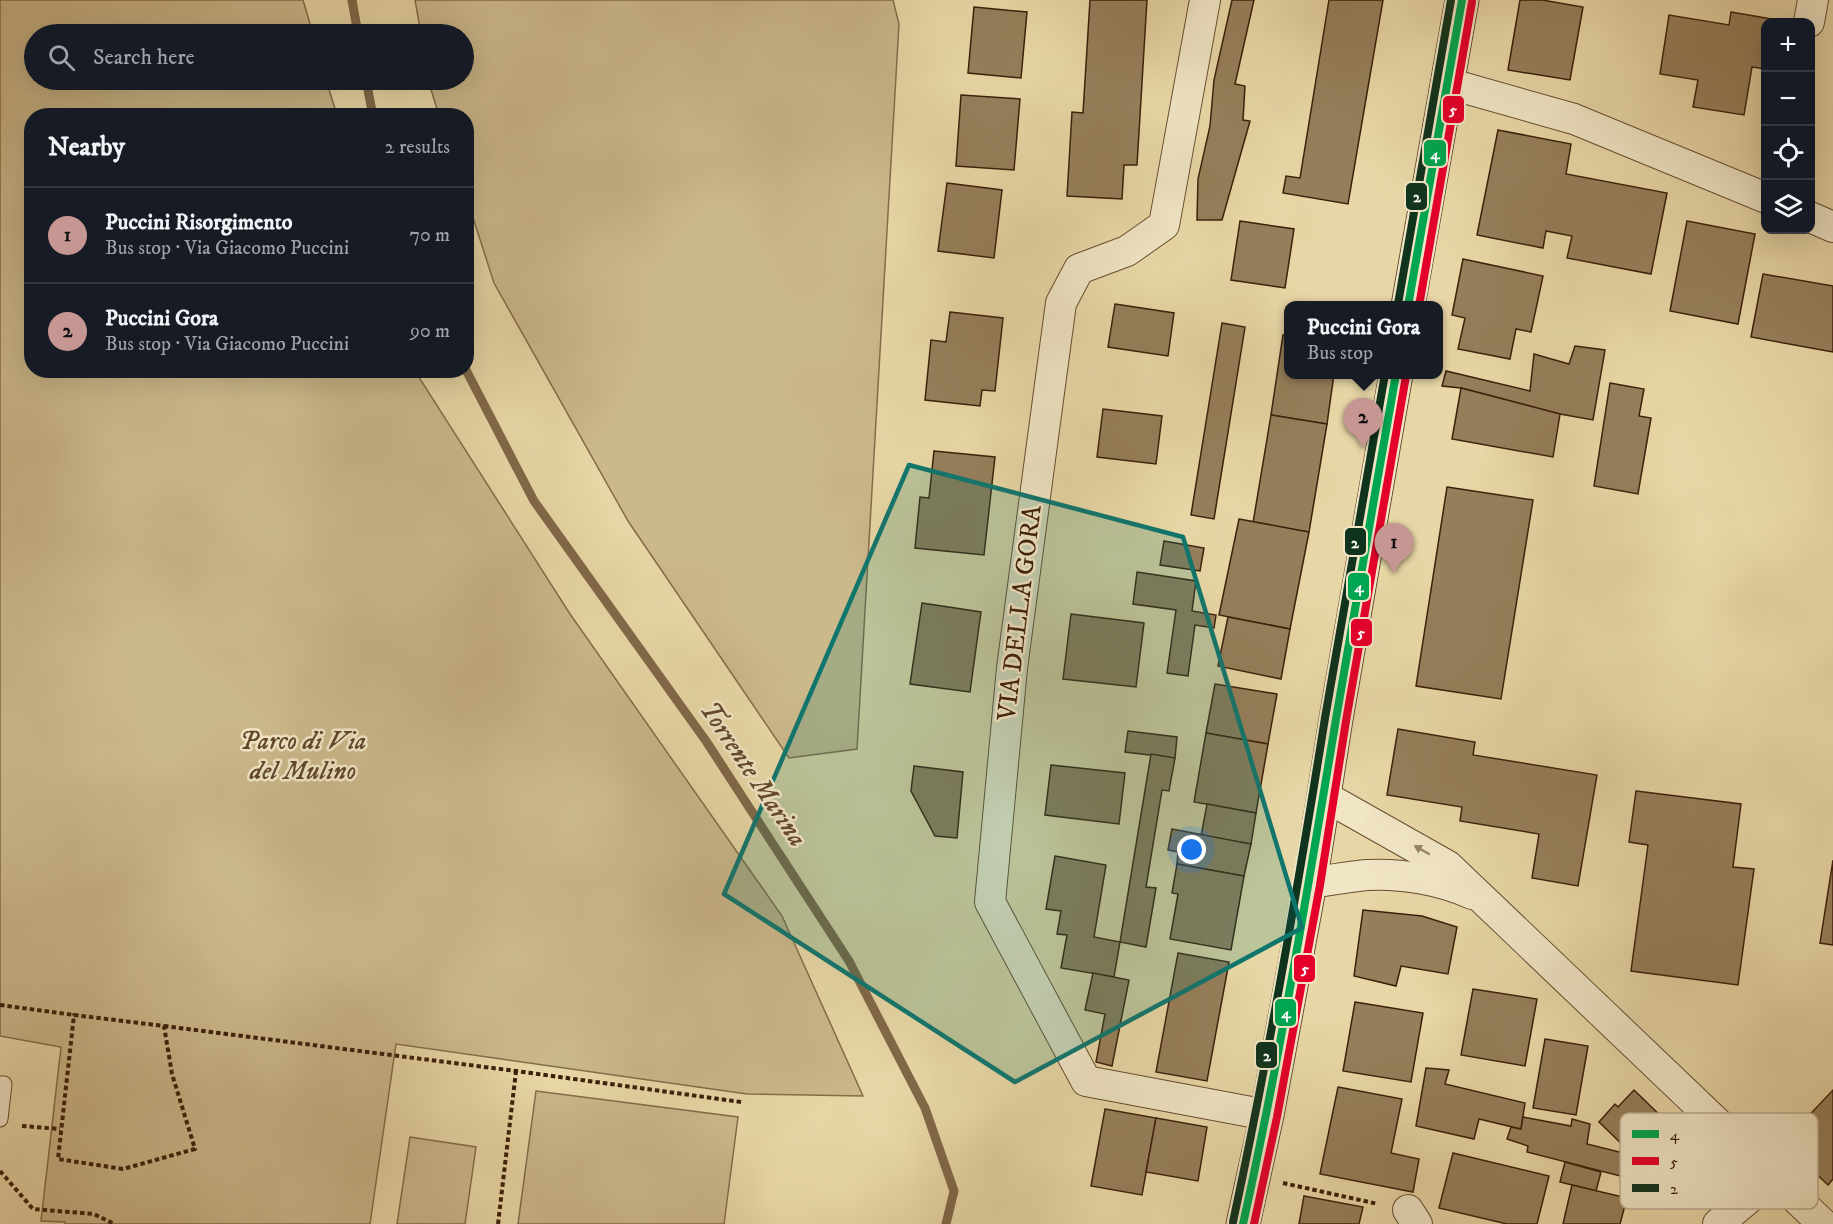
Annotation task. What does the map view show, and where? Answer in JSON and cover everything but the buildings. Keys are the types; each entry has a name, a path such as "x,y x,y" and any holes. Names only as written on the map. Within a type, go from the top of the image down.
{"street":[{"name":"VIA DELLA GORA","path":"1205,0 1164,225 1127,251 1079,269 1061,303 1012,668 990,902 1086,1080 1267,1115"},
{"path":"1409,301 1462,0"},
{"path":"1810,18 1813,0"},
{"path":"1447,83 1574,119 1761,196"},
{"path":"1815,219 1833,227"},
{"path":"1243,1224 1267,1115 1310,883 1395,379"},
{"path":"1324,796 1448,866 1706,1113"},
{"path":"1310,883 1368,875 1401,877 1455,886 1484,899"},
{"path":"1718,1224 1736,1209"},
{"path":"1807,1209 1823,1224"}],"lane":[{"path":"0,1084 4,1084 0,1119"}],"path":[{"path":"0,1005 741,1102"},
{"path":"74,1015 58,1159 123,1169 195,1149 172,1074 164,1026"},
{"path":"498,1224 516,1071"},
{"path":"20,1126 60,1129"},
{"path":"0,1171 33,1209 94,1214 114,1224"},
{"path":"1252,1177 1412,1217"}],"highlighted area":[{"path":"909,465 1183,537 1302,928 1015,1082 724,894"}],"green space":[{"name":"Parco di Via del Mulino","path":"0,0 303,0 310,24 24,24 24,90 329,90 335,108 24,108 24,378 419,378 570,614 782,916 863,1096 747,1094 396,1044 370,1224 65,1224 65,1222 41,1221 61,1047 0,1036"},
{"path":"415,0 893,0 899,24 857,749 789,758 628,521 494,283 474,221 474,108 437,108 431,90 474,90 474,24 419,24"},
{"path":"536,1091 738,1117 724,1224 518,1224"},
{"path":"410,1137 476,1147 465,1224 397,1224"}],"waterway":[{"name":"Torrente Marina","path":"352,0 356,24"},
{"name":"Torrente Marina","path":"368,90 371,108"},
{"name":"Torrente Marina","path":"470,378 534,501 706,741 849,961 925,1108 954,1191 946,1224"}],"transit line":[{"name":"2","path":"1399,301 1451,0"},
{"name":"4","path":"1409,301 1462,0"},
{"name":"5","path":"1420,301 1472,2"},
{"name":"2","path":"1233,1222 1282,971 1384,379"},
{"name":"4","path":"1243,1224 1293,972 1395,379"},
{"name":"5","path":"1254,1224 1277,1117 1320,885 1405,379"}],"place":[{"name":"Puccini Gora","path":"1363,448"},
{"name":"Puccini Risorgimento","path":"1394,573"}]}
